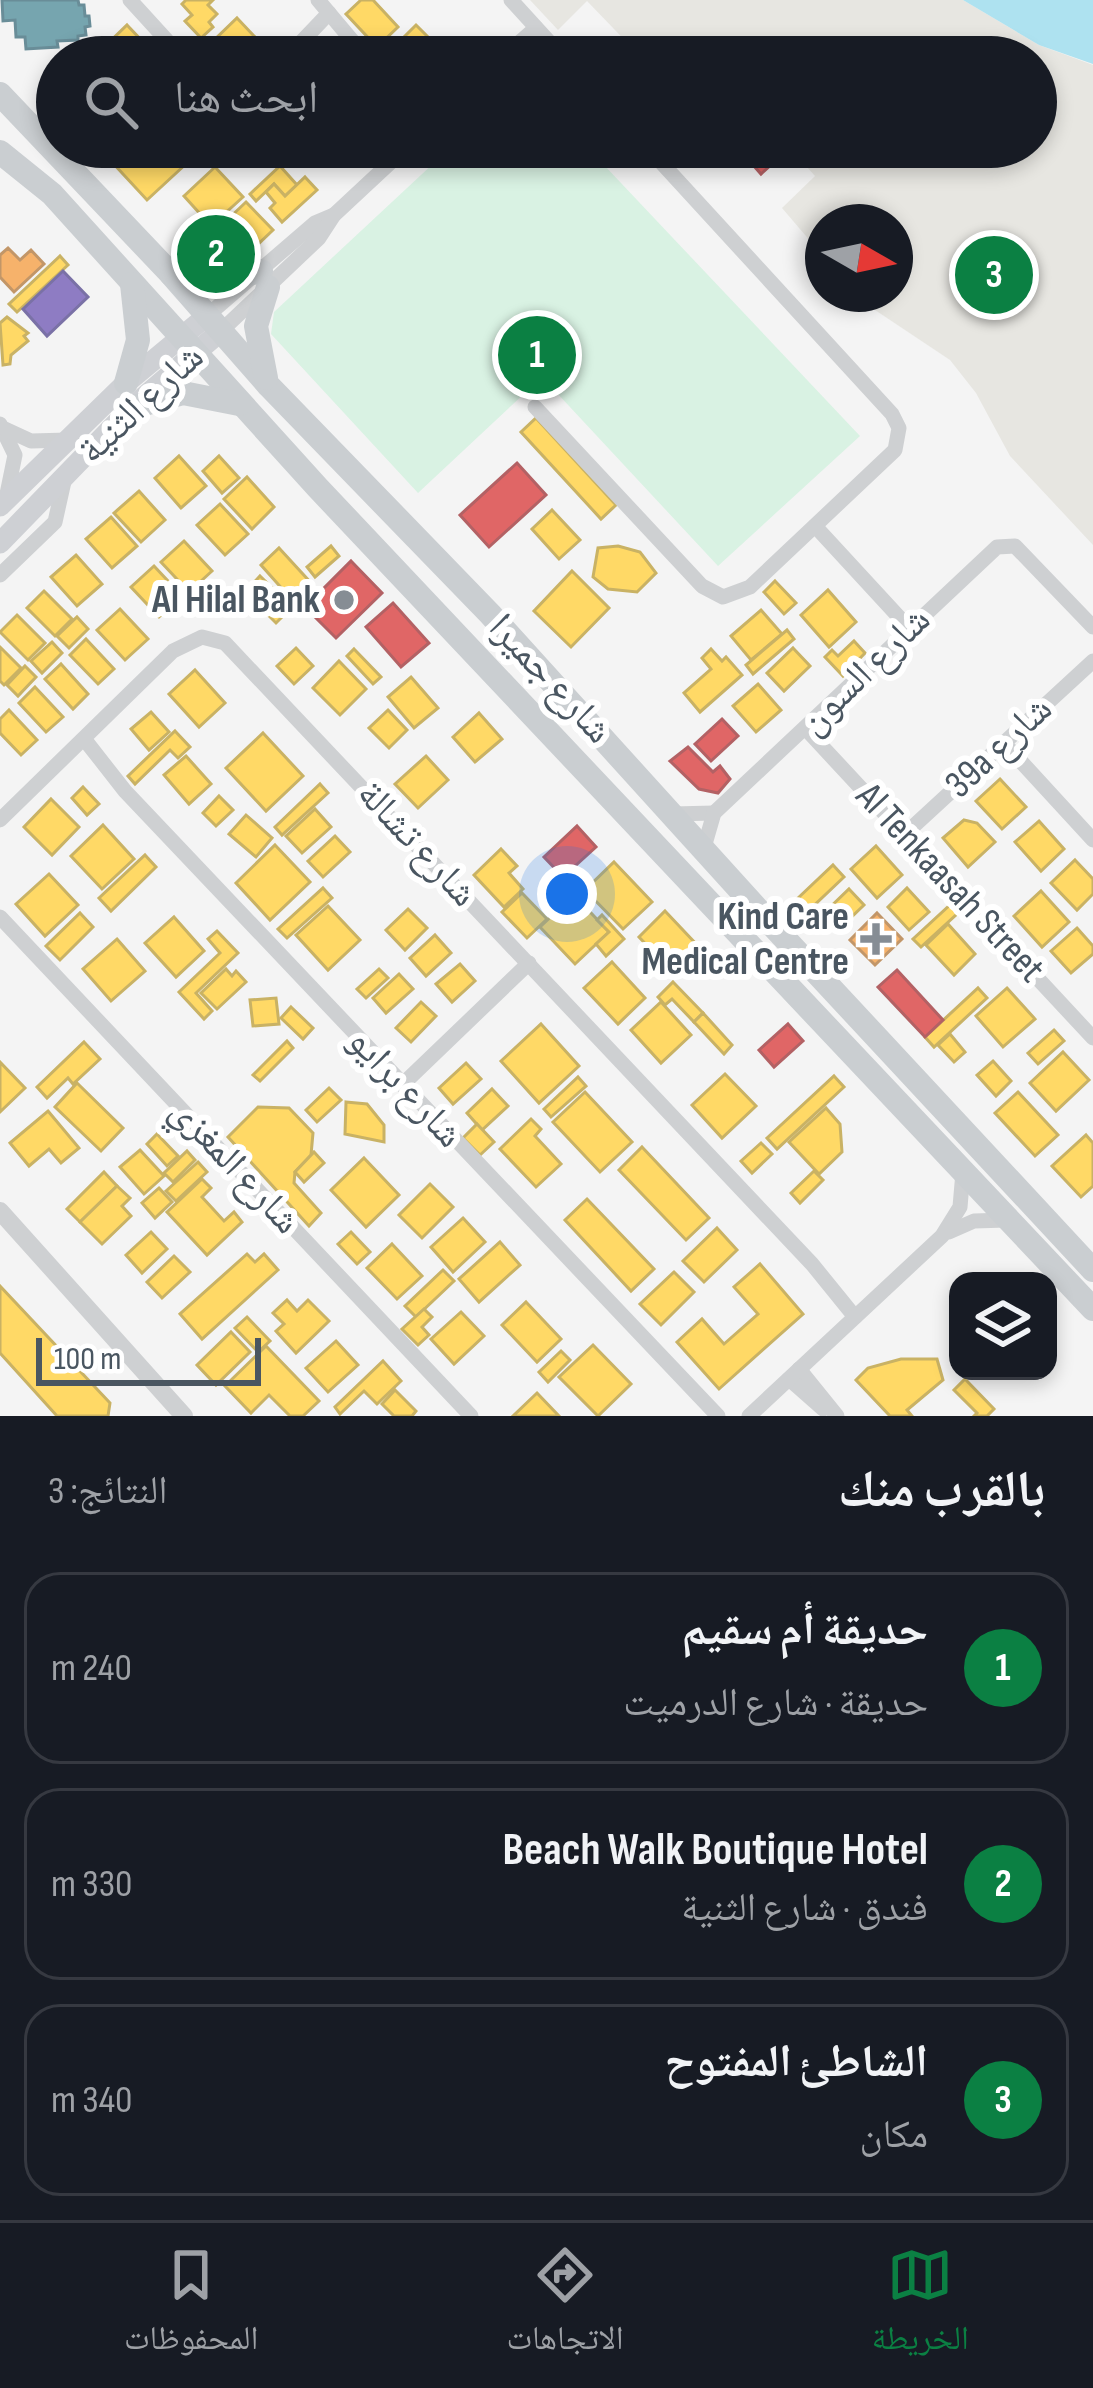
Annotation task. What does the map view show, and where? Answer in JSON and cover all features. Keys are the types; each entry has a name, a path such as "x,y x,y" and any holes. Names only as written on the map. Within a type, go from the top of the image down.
{"main road":[{"name":"شارع جميرا","path":"0,94 36,132"},
{"name":"شارع جميرا","path":"0,152 52,194 240,404 1093,1310"},
{"name":"شارع جميرا","path":"70,168 268,386 490,614 1093,1270"},
{"path":"171,274 265,279 256,334 268,386"},
{"path":"131,281 138,340 129,395 183,393 240,404"},
{"name":"شارع الثنية","path":"2,504 68,440 214,323"},
{"name":"شارع الثنية","path":"0,543 66,474 129,395"}],"street":[{"path":"130,0 163,36"},
{"path":"511,0 543,36"},
{"path":"302,36 324,6 348,36"},
{"path":"527,36 536,28"},
{"name":"شارع الثنية","path":"214,323 265,279 315,223 334,215 384,168"},
{"path":"535,406 714,595 741,593 896,450 896,420 666,168"},
{"path":"1,426 32,441 68,440"},
{"path":"1,426 14,448 16,463 2,504"},
{"path":"0,575 55,522 66,474"},
{"path":"815,526 909,628"},
{"name":"شارع السون","path":"714,813 997,547 1009,544 1020,550 1093,627"},
{"name":"شارع تشالة","path":"0,820 185,642 202,637 224,644 860,1312"},
{"name":"39a شارع","path":"905,834 1093,661"},
{"name":"Al Tenkaasah Street","path":"806,728 1093,1038"},
{"path":"1004,743 1093,840"},
{"name":"شارع برايو","path":"80,744 718,1416"},
{"path":"674,814 714,813 704,851"},
{"name":"شارع المغزي","path":"0,916 471,1416"},
{"path":"402,1085 530,963"},
{"path":"749,1416 941,1236 960,1207 963,1172"},
{"path":"0,1211 176,1413"},
{"path":"941,1236 974,1221 1010,1220"},
{"path":"794,1374 834,1416"},
{"name":"شارع برايو","path":"685,1386 704,1416"}],"green space":[{"path":"428,168 607,168 860,436 718,566 542,377 418,493 271,334 274,312"}],"sand":[{"path":"530,0 963,0 1024,36 621,36 587,1 558,30"},
{"path":"1057,52 1093,65 1093,545 1010,456 976,393 950,360 878,312 913,312 913,204 805,204 805,235 782,208 815,176 808,168 1057,168"}],"water":[{"path":"963,0 1093,0 1093,64 1057,51 1057,36 1024,36"}],"building: سكن":[{"path":"213,0 208,5 217,14 209,22 213,27 199,36 185,21 192,15 182,4"},
{"path":"361,0 373,0 398,27 389,36 367,36 346,14"},
{"path":"237,18 254,36 218,36"},
{"path":"127,25 137,36 116,36"},
{"path":"416,25 427,36 405,36"},
{"path":"117,168 182,168 147,200"},
{"path":"216,168 243,197 211,226 184,196"},
{"path":"278,168 297,185 285,196 274,184 256,201 250,194"},
{"path":"305,177 317,190 282,222 270,208 275,203 266,192 274,184 285,196"},
{"path":"246,202 273,230 230,271 203,243"},
{"path":"60,256 68,265 17,312 9,304"},
{"path":"7,317 28,333 24,336 28,341 11,355 10,364 3,365 0,323"},
{"path":"536,418 616,505 601,519 521,432"},
{"path":"179,456 206,486 181,508 155,478"},
{"path":"219,456 239,478 222,493 203,471"},
{"path":"247,477 274,507 252,529 224,499"},
{"path":"139,491 165,520 141,542 114,513"},
{"path":"220,504 248,534 225,555 197,525"},
{"path":"552,510 580,540 559,559 532,529"},
{"path":"111,517 137,546 112,568 86,539"},
{"path":"184,541 212,571 189,592 161,562"},
{"path":"331,546 339,556 315,577 307,567"},
{"path":"618,546 640,552 656,573 637,592 608,589 593,577 598,548"},
{"path":"279,548 312,584 293,601 261,565"},
{"path":"76,555 102,584 77,606 51,577"},
{"path":"154,566 182,596 159,617 131,587"},
{"path":"572,571 609,608 571,647 534,611"},
{"path":"260,576 292,607 276,623 245,592"},
{"path":"775,581 796,603 784,614 764,592"},
{"path":"828,590 856,622 829,647 801,615"},
{"path":"44,591 72,619 55,636 27,608"},
{"path":"120,609 148,639 125,660 97,630"},
{"path":"761,610 782,634 751,660 731,636"},
{"path":"17,615 45,643 28,660 0,632"},
{"path":"77,617 88,629 69,648 57,636"},
{"path":"787,630 794,639 753,674 746,665"},
{"path":"86,639 114,669 98,684 70,655"},
{"path":"854,641 865,653 843,676 825,657 832,650 838,656"},
{"path":"52,642 62,653 42,673 31,661"},
{"path":"0,647 21,668 4,685 0,681"},
{"path":"296,648 313,666 294,684 277,666"},
{"path":"793,648 810,666 784,691 767,673"},
{"path":"354,649 381,677 373,684 347,656"},
{"path":"711,649 742,675 700,712 684,693 711,669 702,658"},
{"path":"339,661 366,689 340,715 313,688"},
{"path":"61,664 88,694 73,709 45,679"},
{"path":"25,666 36,677 18,696 7,685"},
{"path":"195,670 225,703 199,727 169,694"},
{"path":"411,677 438,708 414,728 388,697"},
{"path":"758,684 781,710 756,732 733,706"},
{"path":"35,687 63,717 46,732 19,703"},
{"path":"9,710 37,740 21,755 0,733 0,719"},
{"path":"388,710 407,730 389,748 369,728"},
{"path":"151,712 169,732 149,750 131,729"},
{"path":"479,713 502,739 475,762 453,737"},
{"path":"175,731 190,747 178,758 170,750 135,784 128,776"},
{"path":"263,733 303,776 266,811 226,768"},
{"path":"186,756 211,784 189,804 164,775"},
{"path":"426,756 448,780 418,808 395,784"},
{"path":"1000,779 1026,807 1002,829 976,801"},
{"path":"320,784 328,793 282,835 275,827"},
{"path":"83,787 99,804 87,815 72,798"},
{"path":"219,796 233,810 216,826 203,813"},
{"path":"51,799 79,827 52,855 24,827"},
{"path":"315,809 331,827 302,853 286,836"},
{"path":"246,815 272,838 256,857 229,834"},
{"path":"964,820 977,823 995,842 968,867 943,838"},
{"path":"1039,821 1064,849 1041,871 1015,842"},
{"path":"103,825 134,859 102,889 71,856"},
{"path":"335,836 350,852 323,877 308,861"},
{"path":"275,845 310,882 270,920 236,883"},
{"path":"876,846 902,875 877,898 851,869"},
{"path":"501,849 517,866 509,873 523,889 504,907 474,875"},
{"path":"145,855 156,867 111,911 99,898"},
{"path":"1075,860 1093,879 1093,894 1077,910 1051,883"},
{"path":"614,862 652,902 623,929 585,890"},
{"path":"833,865 844,877 808,911 797,899"},
{"path":"49,874 78,905 45,936 16,904"},
{"path":"323,888 332,898 287,938 278,929"},
{"path":"907,888 929,912 909,930 888,907"},
{"path":"849,889 864,905 838,930 823,914"},
{"path":"1041,891 1069,922 1042,947 1014,916"},
{"path":"522,893 547,919 527,938 502,912"},
{"path":"574,895 609,932 575,964 540,927"},
{"path":"951,904 958,913 921,947 913,939"},
{"path":"328,906 360,940 328,970 296,935"},
{"path":"408,909 427,928 405,950 386,930"},
{"path":"665,911 698,946 671,971 639,937"},
{"path":"80,913 93,927 60,960 46,946"},
{"path":"602,915 624,939 606,956 596,944 609,932 597,920"},
{"path":"174,917 204,951 176,977 145,943"},
{"path":"948,924 975,954 954,975 926,945"},
{"path":"1077,928 1093,946 1093,954 1071,973 1051,951"},
{"path":"217,931 238,953 196,993 212,1011 204,1019 179,992 220,953 208,939"},
{"path":"435,935 451,953 426,976 410,958"},
{"path":"117,939 145,971 111,1001 83,969"},
{"path":"612,962 645,998 618,1024 584,988"},
{"path":"460,964 475,981 452,1002 436,984"},
{"path":"226,969 232,976 236,971 246,982 217,1009 201,993"},
{"path":"379,969 388,978 366,998 357,989"},
{"path":"399,974 413,989 386,1013 373,998"},
{"path":"673,982 703,1013 694,1022 672,999 665,1005 658,997"},
{"path":"978,988 987,998 934,1047 925,1037"},
{"path":"1007,988 1035,1019 1003,1047 976,1016"},
{"path":"276,998 279,1024 253,1026 250,1000"},
{"path":"421,1002 436,1016 411,1042 396,1028"},
{"path":"661,1002 691,1035 661,1063 631,1030"},
{"path":"291,1007 313,1028 303,1039 281,1018"},
{"path":"703,1013 732,1045 724,1054 694,1022"},
{"path":"541,1024 579,1066 539,1103 501,1061"},
{"path":"1054,1030 1064,1041 1038,1064 1028,1053"},
{"path":"950,1034 965,1052 954,1062 938,1045"},
{"path":"287,1041 293,1048 260,1081 253,1075"},
{"path":"84,1042 100,1059 73,1084 68,1078 47,1098 37,1087"},
{"path":"1063,1052 1089,1080 1056,1111 1030,1083"},
{"path":"993,1061 1011,1081 996,1096 977,1075"},
{"path":"0,1062 25,1088 0,1112"},
{"path":"466,1063 481,1079 453,1104 439,1088"},
{"path":"725,1074 756,1106 722,1138 692,1105"},
{"path":"834,1076 844,1087 777,1149 767,1138"},
{"path":"578,1077 586,1086 551,1117 544,1109"},
{"path":"77,1083 123,1128 101,1151 55,1107"},
{"path":"329,1088 341,1100 317,1122 306,1110"},
{"path":"492,1089 508,1106 482,1130 467,1113"},
{"path":"585,1092 632,1142 600,1172 553,1122"},
{"path":"1018,1092 1058,1135 1035,1156 995,1113"},
{"path":"346,1102 367,1104 384,1125 384,1142 345,1134"},
{"path":"258,1107 289,1108 313,1133 311,1155 295,1172 294,1183 321,1213 309,1226 228,1137"},
{"path":"826,1108 840,1124 842,1152 819,1174 789,1142"},
{"path":"48,1111 79,1148 61,1163 49,1149 29,1166 10,1143"},
{"path":"531,1119 541,1129 535,1136 561,1164 536,1187 500,1149"},
{"path":"477,1124 494,1142 480,1155 463,1138"},
{"path":"157,1134 178,1156 167,1166 147,1144"},
{"path":"1086,1135 1093,1143 1093,1186 1081,1197 1052,1166"},
{"path":"761,1143 772,1154 752,1173 741,1161"},
{"path":"642,1147 709,1218 686,1240 619,1170"},
{"path":"140,1150 164,1176 144,1194 120,1167"},
{"path":"187,1151 195,1160 173,1182 164,1173"},
{"path":"314,1152 324,1163 304,1182 295,1172"},
{"path":"364,1158 399,1195 366,1227 331,1190"},
{"path":"198,1162 207,1172 176,1201 166,1191"},
{"path":"814,1171 823,1180 800,1203 791,1193"},
{"path":"104,1172 117,1186 80,1222 67,1209"},
{"path":"202,1179 211,1188 202,1197 224,1221 234,1212 242,1222 207,1255 167,1212"},
{"path":"430,1184 453,1207 422,1238 399,1215"},
{"path":"117,1186 130,1198 122,1206 131,1216 102,1244 80,1222"},
{"path":"159,1188 172,1202 155,1218 142,1203"},
{"path":"587,1199 654,1269 631,1291 565,1220"},
{"path":"463,1218 485,1242 453,1272 431,1247"},
{"path":"717,1228 737,1250 704,1282 683,1261"},
{"path":"151,1232 167,1249 142,1273 126,1255"},
{"path":"351,1232 370,1252 357,1264 338,1244"},
{"path":"500,1242 520,1265 479,1302 459,1279"},
{"path":"392,1244 422,1276 397,1299 367,1268"},
{"path":"247,1254 255,1262 264,1254 278,1270 202,1339 180,1314"},
{"path":"174,1256 190,1272 162,1298 147,1282"},
{"path":"760,1264 803,1314 719,1389 677,1342 702,1319 724,1344 758,1314 734,1287"},
{"path":"443,1270 454,1281 416,1317 405,1306"},
{"path":"674,1272 694,1292 661,1325 640,1304"},
{"path":"0,1286 110,1403 108,1416 57,1416 0,1353"},
{"path":"287,1300 297,1311 308,1300 329,1321 296,1353 276,1331 284,1324 273,1313"},
{"path":"526,1302 561,1339 537,1362 502,1325"},
{"path":"424,1309 432,1317 422,1327 429,1335 418,1345 402,1329"},
{"path":"461,1312 484,1336 454,1364 431,1339"},
{"path":"247,1317 270,1341 258,1352 235,1328"},
{"path":"231,1332 250,1352 216,1385 197,1365"},
{"path":"336,1341 358,1365 328,1392 306,1368"},
{"path":"593,1345 631,1384 598,1416 559,1377"},
{"path":"266,1346 319,1401 303,1416 290,1416 269,1395 251,1413 225,1386"},
{"path":"561,1351 570,1360 548,1382 539,1372"},
{"path":"901,1359 937,1359 943,1380 907,1410 912,1416 890,1416 856,1380 868,1368"},
{"path":"383,1361 401,1381 377,1404 364,1391 340,1414 335,1407"},
{"path":"966,1380 994,1409 987,1416 974,1416 977,1413 954,1390"},
{"path":"395,1390 416,1411 412,1416 394,1416 382,1404"},
{"path":"537,1393 559,1416 513,1416"}],"building: متاجر":[{"path":"542,325 557,345 545,355 528,354 525,370 511,367 497,353 525,330"},
{"path":"517,463 546,495 489,547 460,515"},
{"name":"Al Hilal Bank","path":"351,561 382,593 336,638 305,607"},
{"path":"393,603 429,643 401,667 366,627"},
{"path":"722,719 738,736 711,761 695,744"},
{"path":"688,747 713,772 720,766 730,779 718,793 699,789 670,761"},
{"path":"577,826 596,847 563,877 544,857"},
{"path":"897,970 943,1020 925,1037 878,987"},
{"path":"788,1024 803,1041 774,1067 759,1050"}],"building: مكاتب":[{"path":"63,271 88,297 47,336 23,309"}],"building: صحة":[{"path":"8,248 20,260 31,250 44,264 14,292 0,277 0,255"},
{"name":"Kind Care Medical Centre","path":"877,913 902,939 875,965 850,940"}],"building: مرافق عامة":[{"path":"2,0 78,0 90,26 85,27 86,35 36,36 36,48 26,49 25,37 16,37 15,20 3,21"}],"place":[{"name":"Beach Walk Boutique Hotel","path":"216,254"},
{"name":"الشاطئ المفتوح","path":"994,275"},
{"name":"حديقة أم سقيم","path":"537,355"},
{"name":"Al Hilal Bank","path":"344,600"},
{"name":"Kind Care Medical Centre","path":"876,939"}]}
